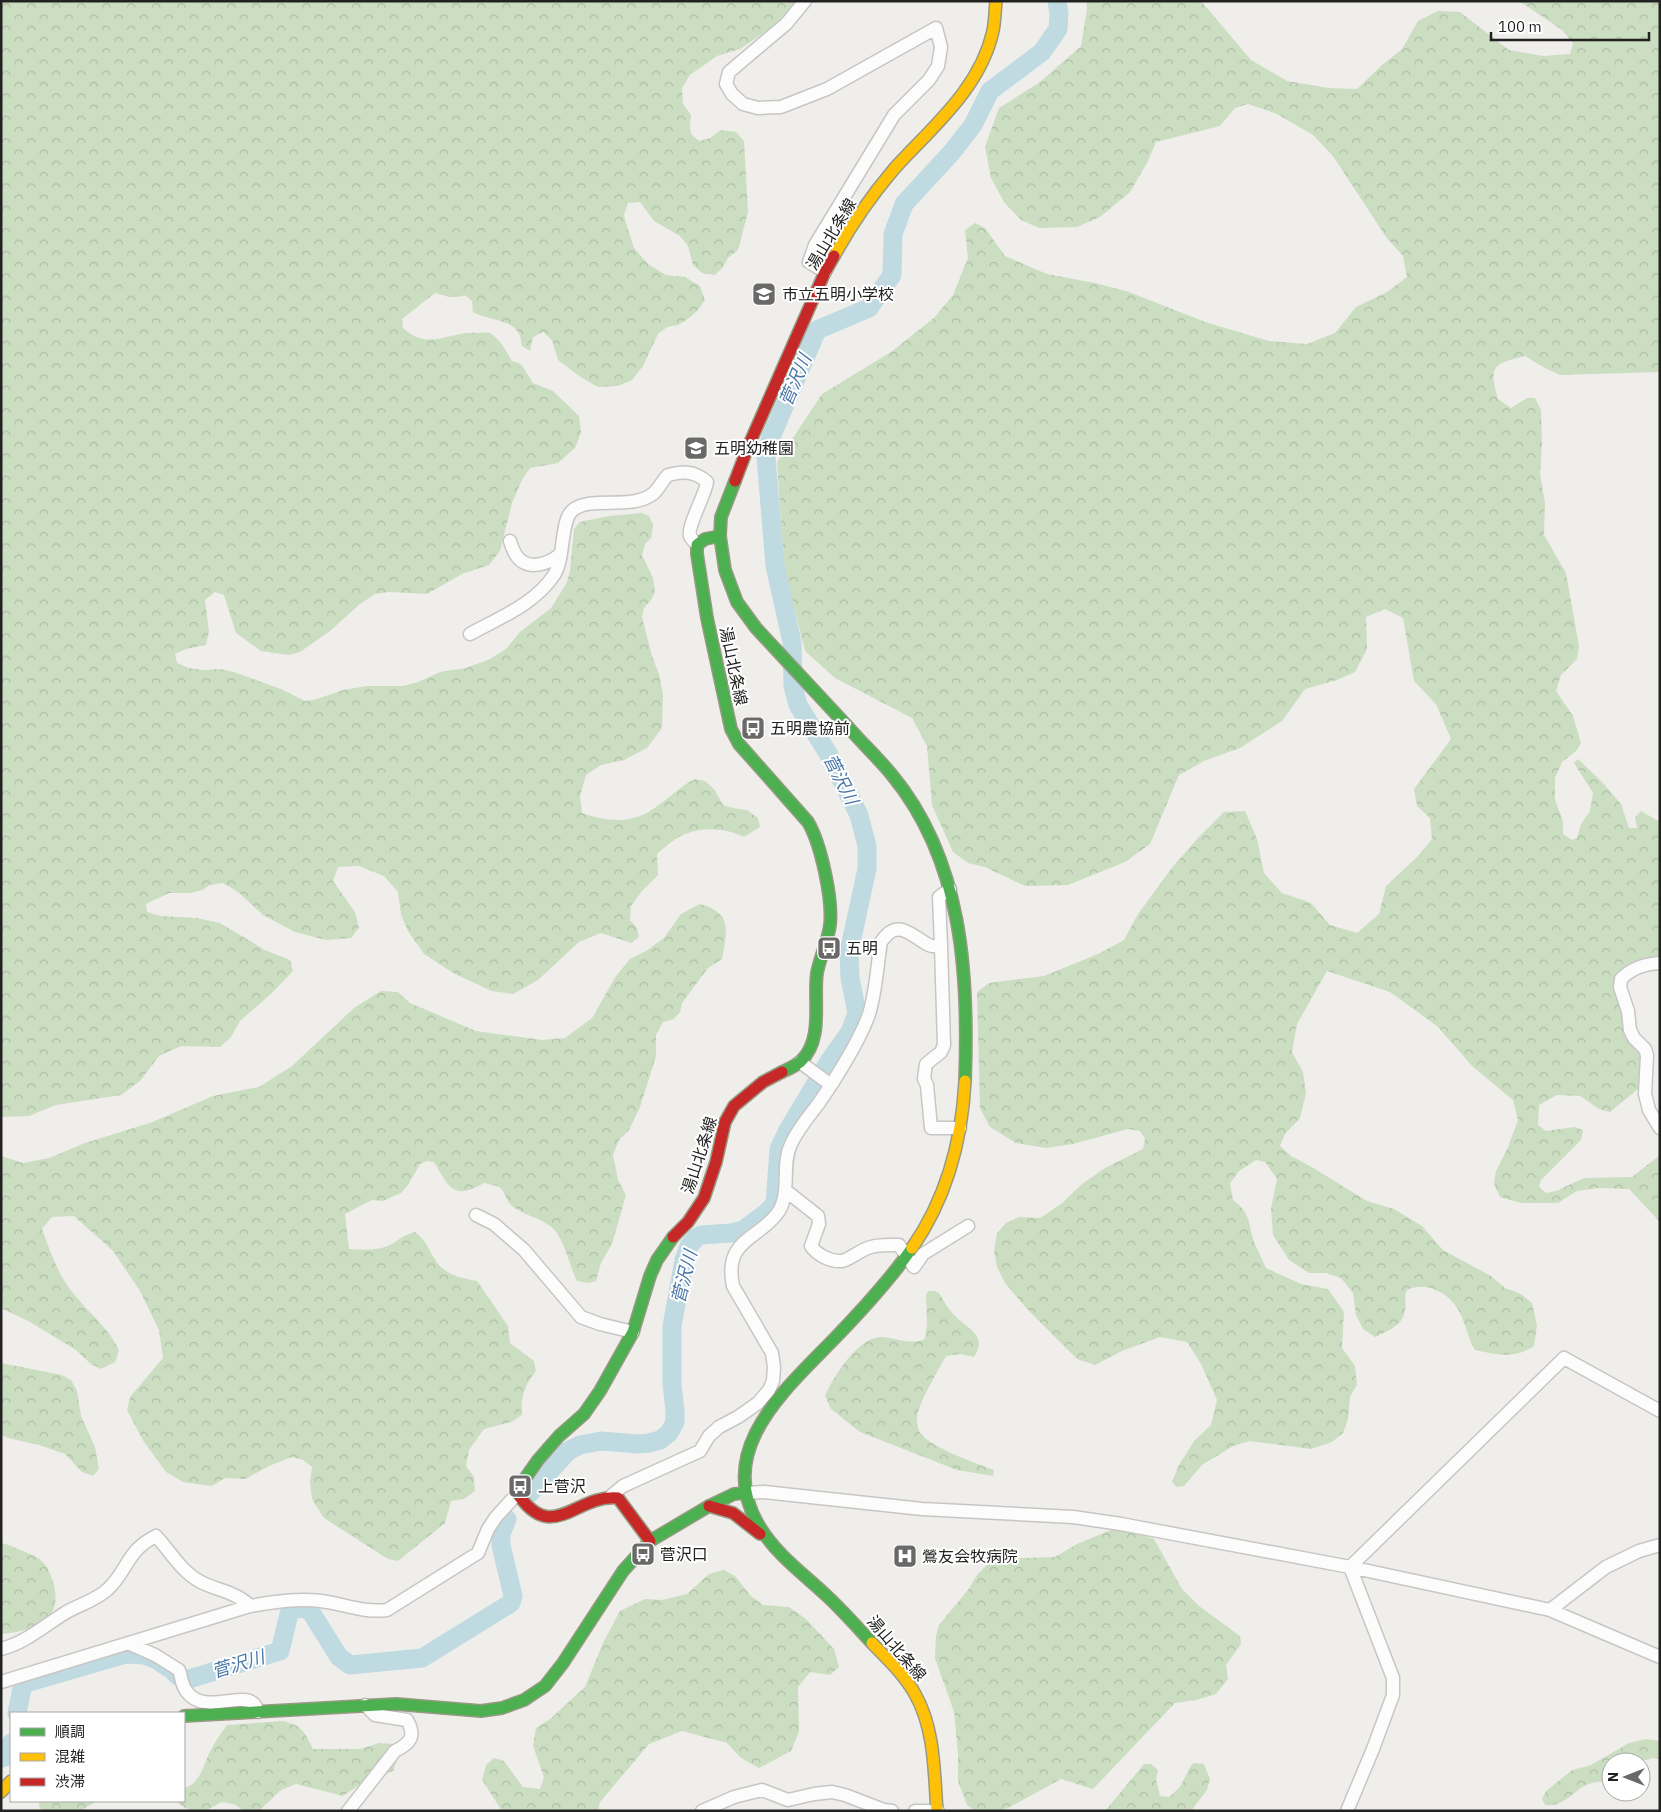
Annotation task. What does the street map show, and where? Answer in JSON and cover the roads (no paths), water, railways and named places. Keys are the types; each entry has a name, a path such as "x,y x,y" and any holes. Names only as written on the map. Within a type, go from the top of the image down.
{"main road":[{"name":"湯山北条線","path":"768,1540 755,1519 748,1504 746,1493 744,1476 747,1454 755,1432 777,1398 873,1297 906,1256 926,1226 937,1205 952,1161 960,1128 966,1071 966,1005 960,934 950,889 929,832 893,776 756,628 737,602 725,570 720,536 721,517 748,447 825,272 840,245 879,186 946,116 967,90 982,64 992,34 996,1"},
{"path":"698,545 705,539 720,536"},
{"name":"湯山北条線","path":"517,1494 538,1460 559,1436 584,1414 633,1332 650,1276 657,1260 674,1236 697,1210 704,1198 716,1162 724,1122 734,1106 763,1082 800,1062 807,1054 815,1032 817,972 830,925 830,906 820,849 815,834 808,822 739,744 731,729 707,618 697,554 698,545"},
{"path":"185,1716 365,1704 396,1704 481,1711 502,1708 524,1700 545,1686 563,1663 622,1571 650,1541 709,1506 734,1494 746,1493"},
{"path":"517,1494 529,1509 544,1518 557,1517 598,1497 611,1496 618,1498 650,1541"},
{"name":"湯山北条線","path":"709,1506 733,1513 768,1540 838,1607 902,1675 917,1697 928,1726 938,1810"},
{"path":"1,1792 10,1781"}],"street":[{"path":"805,1 786,24 729,72 726,84 732,94 743,104 758,108 782,107 826,89 936,28 941,47 938,66 929,80 894,115 815,246 809,262 825,272"},
{"path":"470,634 507,615 536,595 555,574 561,554 566,522 570,512 578,507 587,504 624,503 642,499 654,492 668,474 690,472 701,476 707,482 703,497 689,529 690,537 698,545"},
{"path":"510,541 515,553 522,562 533,564 551,561 561,554"},
{"path":"950,889 939,897 944,1045 941,1052 926,1064 924,1079 927,1085 931,1128 960,1128"},
{"path":"611,1496 623,1486 700,1451 709,1436 719,1427 758,1403 768,1390 772,1381 774,1367 772,1353 733,1286 730,1275 734,1256 751,1235 773,1219 783,1201 786,1159 790,1145 868,1016 881,942 892,931 902,930 911,932 930,946 940,946"},
{"path":"1660,963 1644,964 1621,979 1620,986 1628,1011 1630,1030 1634,1038 1645,1049 1647,1070 1645,1094 1648,1110 1660,1128"},
{"path":"800,1062 828,1084"},
{"path":"785,1190 818,1216 819,1224 811,1246 814,1251 822,1256 843,1261 860,1251 884,1244 899,1245 914,1266 923,1254 968,1226"},
{"path":"476,1214 494,1224 524,1250 581,1317 633,1332"},
{"path":"1350,1567 1564,1358 1660,1411"},
{"path":"746,1493 764,1492 922,1509 1073,1518 1121,1524 1350,1567 1550,1610 1660,1657"},
{"path":"1,1682 250,1606 284,1600 321,1601 358,1610 376,1612 387,1610 478,1553 488,1529 517,1494"},
{"path":"1,1649 30,1637 64,1614 106,1591 118,1578 135,1550 156,1536 188,1573 197,1580 244,1599 250,1606"},
{"path":"1550,1610 1606,1567 1639,1551 1660,1545"},
{"path":"1347,1811 1374,1749 1393,1695 1393,1678 1350,1567"},
{"path":"130,1644 174,1666 187,1694 195,1700 205,1702 248,1700 254,1704 258,1712"},
{"path":"348,1811 395,1752 406,1746 412,1736 411,1727 406,1720 375,1715 365,1704"},
{"path":"702,1811 734,1797 762,1790 789,1805 814,1794 832,1792 845,1794 884,1810 892,1811"},
{"path":"915,1811 938,1810"}],"waterway":[{"name":"菅沢川","path":"529,1494 568,1451 580,1445 601,1441 649,1443 660,1440 669,1433 675,1422 672,1384 672,1326 684,1260 689,1246 701,1235 731,1233 743,1230 775,1204 779,1149 788,1130 828,1063 850,1032 857,1013 850,978 849,952 867,869 867,846 859,815 829,755 798,705 793,686 792,642 775,566 766,457 771,437 817,330 869,308 892,275 893,234 904,204 952,152 973,125 990,91 1042,52 1058,29 1059,13 1057,1"},
{"name":"菅沢川","path":"17,1712 23,1684 126,1654 144,1655 157,1660 186,1680 280,1651 289,1614 296,1608 306,1609 311,1612 339,1657 350,1665 422,1658 511,1603 513,1596 501,1545 501,1534 507,1519"},
{"name":"菅沢川","path":"1,1758 5,1757 10,1745"}],"place":[{"name":"市立五明小学校","path":"764,294"},
{"name":"五明幼稚園","path":"696,448"},
{"name":"五明農協前","path":"753,728"},
{"name":"五明","path":"829,948"},
{"name":"上菅沢","path":"520,1486"},
{"name":"菅沢口","path":"643,1554"},
{"name":"鶯友会牧病院","path":"905,1556"}]}
